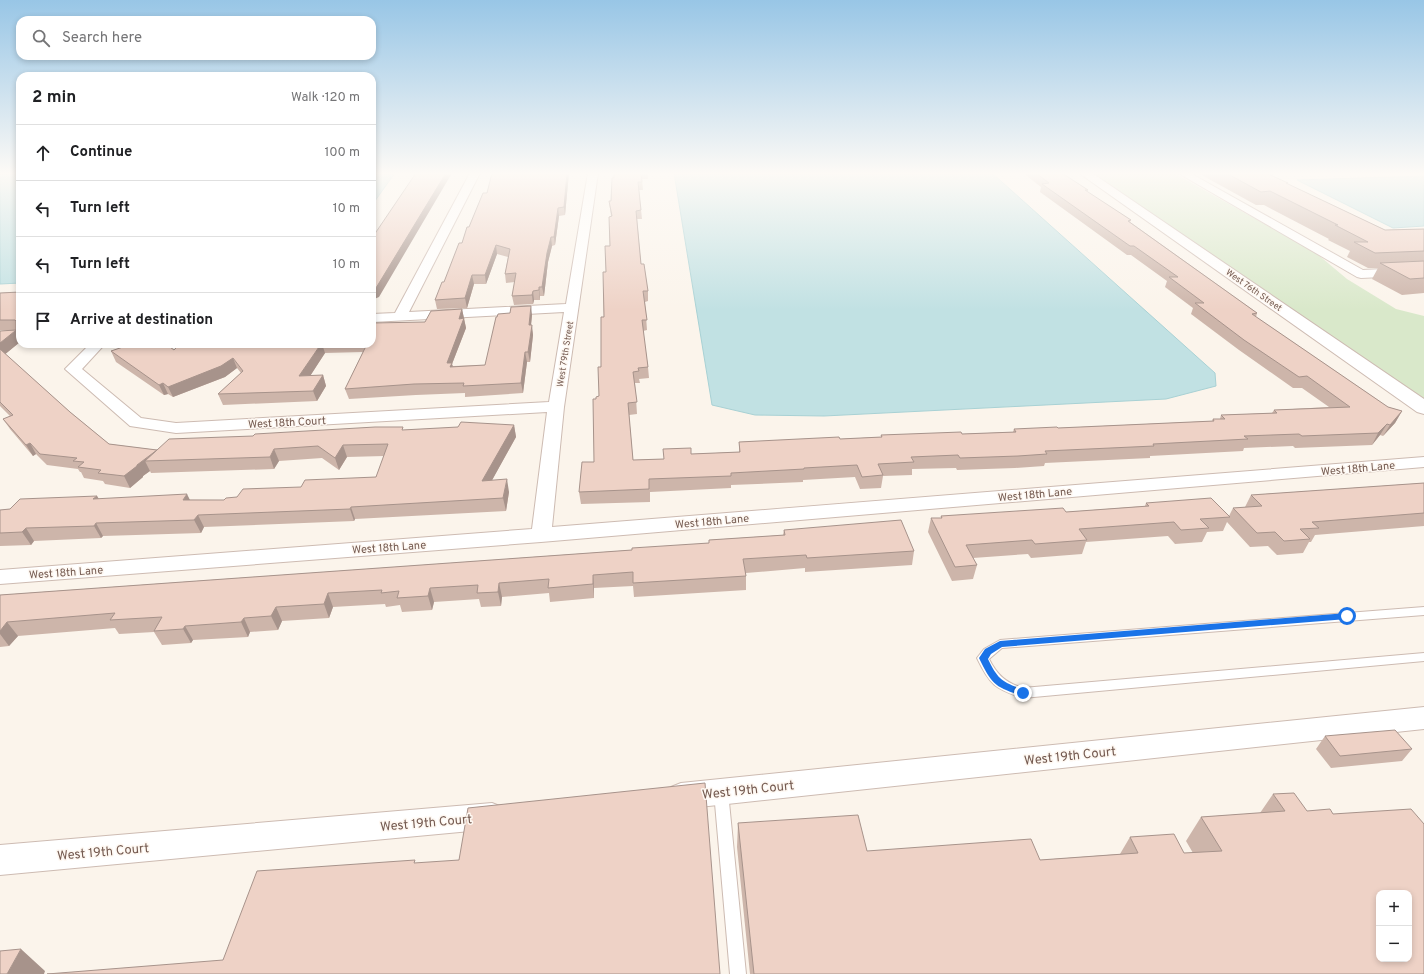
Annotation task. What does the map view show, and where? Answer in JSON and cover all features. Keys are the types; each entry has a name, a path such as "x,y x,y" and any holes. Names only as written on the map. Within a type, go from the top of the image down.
{"street":[{"path":"400,316 451,218"},
{"name":"West 79th Street","path":"541,535 556,407 586,218"},
{"name":"West 76th Street","path":"1150,218 1424,408"},
{"path":"1263,218 1361,274 1424,271"},
{"path":"376,318 572,308"},
{"name":"West 18th Court","path":"94,348 73,369 136,422 176,428 556,407"},
{"name":"West 18th Lane","path":"0,577 541,535 1424,462"},
{"name":"West 19th Court","path":"659,798 1424,718"},
{"name":"West 19th Court","path":"0,860 520,813"}],"lane":[{"path":"1424,611 1000,644 988,652 983,658 992,677 1006,687 1023,693 1424,657"},
{"path":"721,792 738,974"}],"green space":[{"path":"1154,218 1255,218 1316,253 1347,279 1396,309 1424,316 1424,403"}],"water":[{"path":"0,218 16,218 16,283 0,284"},
{"path":"681,218 1043,218 1215,373 1216,386 1166,399 824,416 755,415 712,405"},
{"path":"1374,218 1424,218 1424,226 1393,228"}],"building":[{"path":"385,218 418,218 376,288 376,232"},
{"path":"473,218 557,218 554,237 551,237 547,253 542,287 539,287 539,290 533,291 532,295 512,296 516,273 505,274 510,249 496,245 485,275 472,275 465,298 435,300 442,282 444,282 459,243 462,243 467,227 469,227"},
{"path":"609,218 637,218 641,264 644,264 648,291 643,291 647,320 642,320 648,367 638,368 639,371 633,372 637,402 628,403 633,460 664,459 663,449 691,448 691,454 740,452 739,442 839,437 840,439 882,437 881,435 961,432 962,434 1016,432 1014,429 1214,421 1213,419 1225,419 1221,415 1277,413 1274,410 1350,407 1307,376 1299,377 1244,340 1195,303 1204,303 1169,277 1178,277 1091,218 1129,218 1131,220 1128,221 1257,313 1252,314 1388,407 1402,411 1390,425 1387,424 1378,433 1302,436 1299,434 1244,436 1248,439 1153,444 1154,446 1045,451 1047,454 1018,456 960,458 958,455 911,457 914,462 878,464 883,475 862,477 857,465 731,473 731,476 649,479 649,489 579,492 582,462 594,462 593,399 596,399 596,397 599,396 598,367 601,367 601,317 604,317 603,272 606,272 605,246 610,246"},
{"path":"1325,218 1361,218 1385,230 1424,229 1424,251 1375,253 1354,242 1368,242 1335,225 1338,225"},
{"path":"1424,261 1424,278 1410,279 1380,263"},
{"path":"16,292 16,321 0,320 0,293"},
{"path":"531,306 529,325 532,325 528,352 525,352 521,383 463,386 464,383 414,384 345,389 365,348 376,348 376,323 425,322 431,311 462,309 459,319 464,318 447,363 452,363 450,367 485,365 496,317 498,314 510,313 511,307"},
{"path":"16,330 0,343 0,331"},
{"path":"120,348 171,348 174,350 176,348 318,348 299,376 323,375 313,391 218,394 243,371 233,358 221,366 168,387 163,383 159,385 111,351"},
{"path":"0,349 70,412 109,444 157,450 124,476 98,473 101,470 78,467 84,462 73,461 77,458 40,454 30,443 26,445 3,419 13,415 0,402"},
{"path":"461,422 514,425 482,481 507,479 503,498 351,507 350,509 198,515 194,520 96,523 94,526 26,528 22,532 0,533 0,510 10,509 20,499 97,496 93,499 187,494 183,500 224,500 226,498 237,497 243,489 301,487 305,480 376,477 388,444 343,445 335,458 318,446 274,449 270,457 145,461 169,439 253,436 255,434 375,427 403,427 402,430 458,427"},
{"path":"1424,483 1424,513 1312,522 1319,528 1300,529 1310,539 1284,541 1275,532 1257,533 1233,508 1262,506 1251,495"},
{"path":"1211,498 1230,517 1200,519 1209,528 1181,530 1174,522 1079,529 1087,540 1035,544 1032,540 966,545 977,565 955,567 931,518 942,518 941,516 1063,508 1066,512 1149,506 1146,503"},
{"path":"901,520 914,551 807,558 806,555 743,559 746,576 633,583 633,572 593,575 593,584 548,588 549,579 499,583 498,592 477,593 478,585 430,588 428,596 397,598 399,591 381,593 382,590 328,593 324,604 276,607 271,616 244,618 241,622 185,626 183,629 154,631 162,617 110,620 115,613 7,622 0,631 0,595 632,550 632,548 709,543 709,540 785,535 784,530"},
{"path":"1395,730 1412,749 1340,756 1325,736"},
{"path":"705,783 720,974 47,974 223,960 257,871 415,860 414,863 459,860 468,808"},
{"path":"1294,793 1307,811 1330,809 1333,814 1411,809 1424,824 1424,974 754,974 738,823 858,815 867,851 1031,839 1040,860 1138,853 1130,837 1174,834 1184,853 1222,851 1201,817 1285,811 1273,794"},
{"path":"21,949 7,974 0,974 0,951"}],"route":[{"path":"1023,693 1006,687 992,677 983,658 988,652 1000,644 1347,616"}]}
